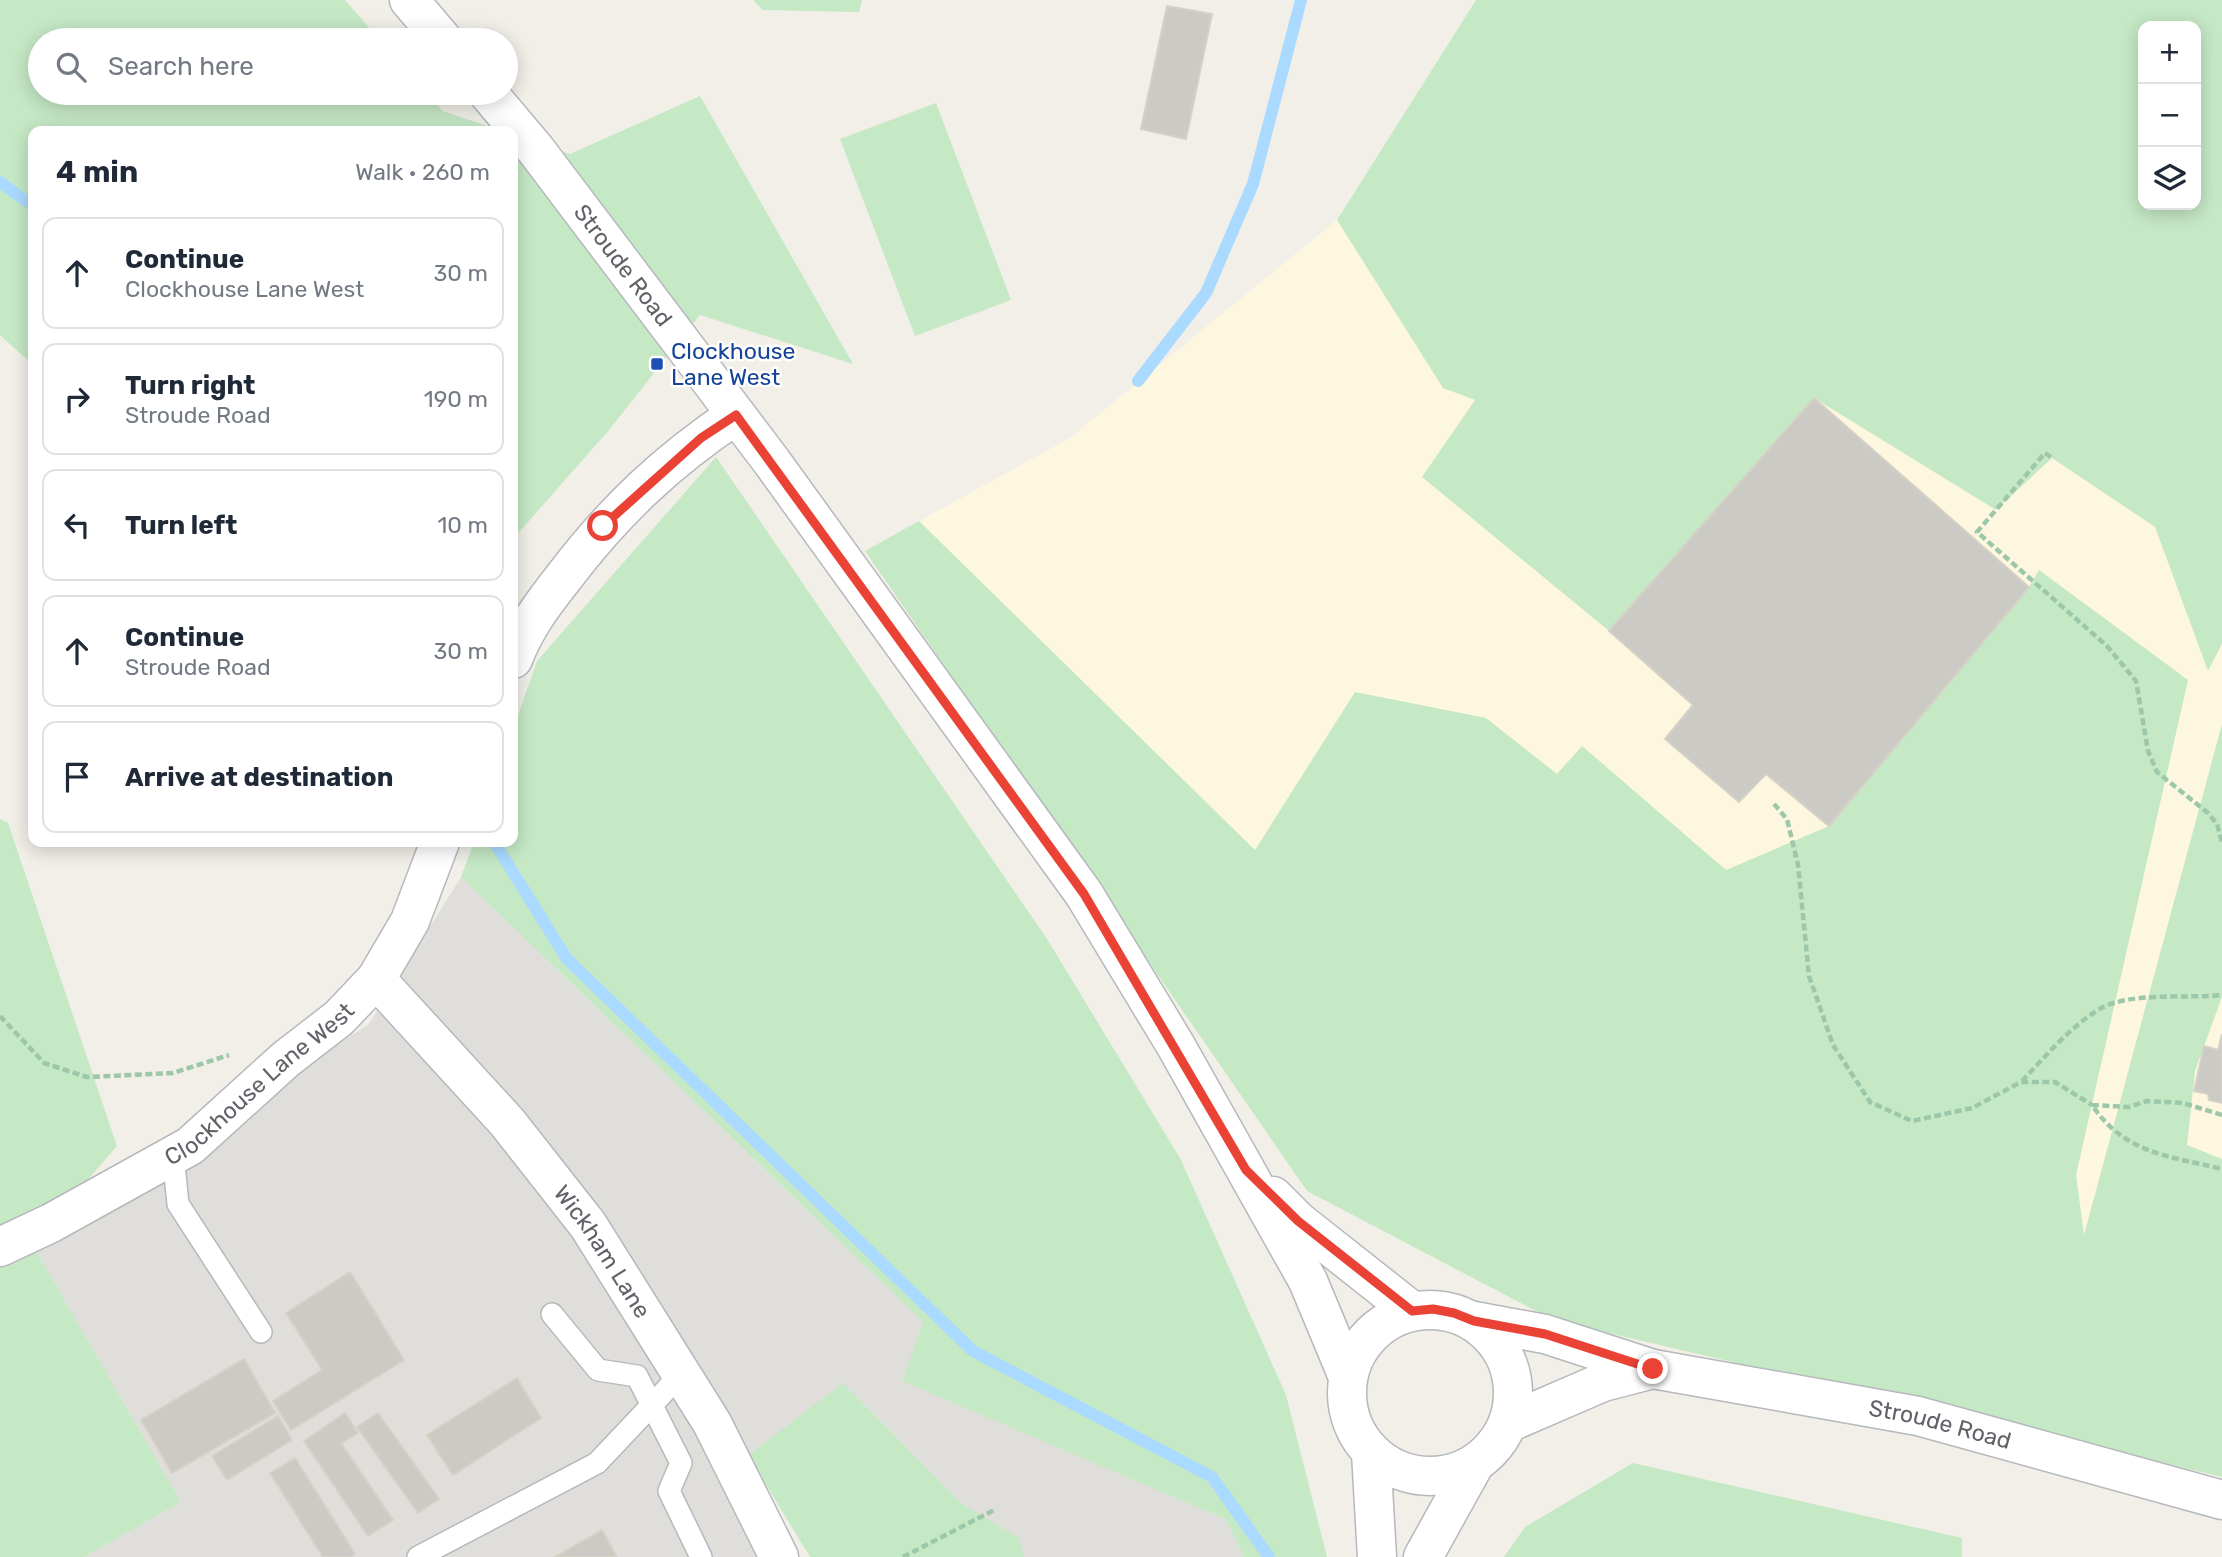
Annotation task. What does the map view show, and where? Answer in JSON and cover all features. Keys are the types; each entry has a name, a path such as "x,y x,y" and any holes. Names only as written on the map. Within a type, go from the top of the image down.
{"street":[{"path":"409,0 433,28"},
{"name":"Stroude Road","path":"498,105 516,126"},
{"name":"Stroude Road","path":"518,129 736,415 1084,894 1308,1281 1348,1377"},
{"path":"518,646 525,627 603,526 701,438 736,415"},
{"name":"Clockhouse Lane West","path":"0,1247 51,1223 190,1146 286,1059 339,1017 376,979 410,921 438,847"},
{"name":"Wickham Lane","path":"376,979 507,1122 588,1225 712,1423 779,1557"},
{"name":"Stroude Road","path":"1246,1170 1298,1221 1412,1311"},
{"path":"1423,1557 1474,1465 1494,1447 1508,1423 1514,1401 1513,1377 1505,1356 1492,1336 1474,1321 1433,1309 1412,1311 1392,1319 1371,1333 1356,1353 1348,1377 1348,1405 1355,1430 1371,1453 1386,1464 1420,1476 1457,1472 1474,1465"},
{"name":"Stroude Road","path":"1474,1321 1545,1334 1653,1369 1918,1416 2222,1500"},
{"name":"Stroude Road","path":"1508,1423 1603,1382 1653,1369"},
{"path":"1371,1453 1377,1557"}],"lane":[{"path":"173,1155 178,1205 261,1332"},
{"path":"552,1314 598,1370 637,1376 681,1463 669,1491 701,1557"},
{"path":"418,1557 597,1463 681,1374"}],"path":[{"path":"2051,457 2045,453 1977,532 2107,646 2136,681 2148,751 2157,772 2208,813 2217,824 2222,842"},
{"path":"1774,804 1787,818 1798,865 1809,976 1833,1045 1870,1102 1912,1121 1972,1108 2021,1082 2050,1051 2099,1009 2132,1000 2222,995"},
{"path":"0,1016 44,1063 87,1077 173,1073 242,1051"},
{"path":"2021,1082 2055,1082 2092,1105 2104,1123 2141,1149 2222,1169"},
{"path":"2092,1105 2129,1107 2147,1101 2183,1103 2222,1115"},
{"path":"903,1557 996,1509"}],"shaded area":[{"path":"1476,0 1600,0 2222,442 2222,1477 1553,1320 1307,1191 865,551 1070,438 1337,220"},
{"path":"461,877 923,1322 903,1381 1225,1519 1244,1557 1024,1557 1018,1538 961,1503 843,1384 748,1455 708,1461 757,1557 84,1557 181,1502 32,1244 369,1024"}],"green space":[{"path":"0,0 345,0 370,28 28,28 28,105 437,105 443,111 487,126 28,126 28,360 0,335"},
{"path":"753,0 862,0 859,12 763,10"},
{"path":"1476,0 2222,0 2222,644 2208,671 2155,527 2052,458 1996,510 1814,398 1609,631 1422,477 1475,400 1443,388 1337,220"},
{"path":"700,96 853,364 700,315 609,430 518,533 518,137 570,154"},
{"path":"936,103 1011,300 915,336 840,139"},
{"path":"716,457 1047,939 1180,1158 1286,1395 1327,1557 1244,1557 1225,1519 902,1381 923,1322 461,877 472,847 518,847 518,716 537,661"},
{"path":"919,521 1255,850 1355,692 1486,718 1557,774 1582,746 1726,870 1829,826 2029,587 2039,570 2188,680 2076,1175 2084,1235 2222,724 2222,997 2195,1071 2187,1145 2222,1159 2222,1477 1553,1320 1307,1191 865,551"},
{"path":"0,819 8,823 117,1146 32,1244 181,1502 84,1557 0,1557"},
{"path":"843,1383 961,1503 1019,1538 1024,1557 810,1557 748,1455"},
{"path":"1633,1463 1962,1538 1962,1557 1504,1557 1525,1527"}],"building":[{"path":"1167,6 1212,14 1186,139 1141,129"},
{"path":"1814,398 2029,587 1829,826 1766,774 1739,802 1665,739 1693,705 1609,631"},
{"path":"2222,1034 2222,1103 2209,1100 2208,1094 2194,1091 2204,1046 2218,1050"},
{"path":"350,1272 404,1360 291,1430 273,1401 322,1370 286,1313"},
{"path":"244,1359 275,1413 172,1473 141,1420"},
{"path":"517,1378 541,1418 453,1475 427,1435"},
{"path":"345,1413 358,1433 341,1443 393,1520 368,1536 304,1441"},
{"path":"378,1413 439,1499 418,1513 357,1427"},
{"path":"278,1416 292,1440 227,1480 212,1456"},
{"path":"295,1458 355,1554 350,1557 323,1557 270,1473"},
{"path":"602,1530 617,1557 555,1557"}],"waterway":[{"path":"1138,381 1206,293 1253,184 1301,0"},
{"path":"0,182 28,202"},
{"path":"497,847 567,959 973,1351 1212,1477 1269,1557"}],"place":[{"name":"Clockhouse Lane West","path":"657,364"}],"route":[{"path":"603,526 701,438 736,415 1084,894 1176,1046 1246,1170 1298,1221 1412,1311 1433,1309 1474,1321 1545,1334 1653,1369"}]}
